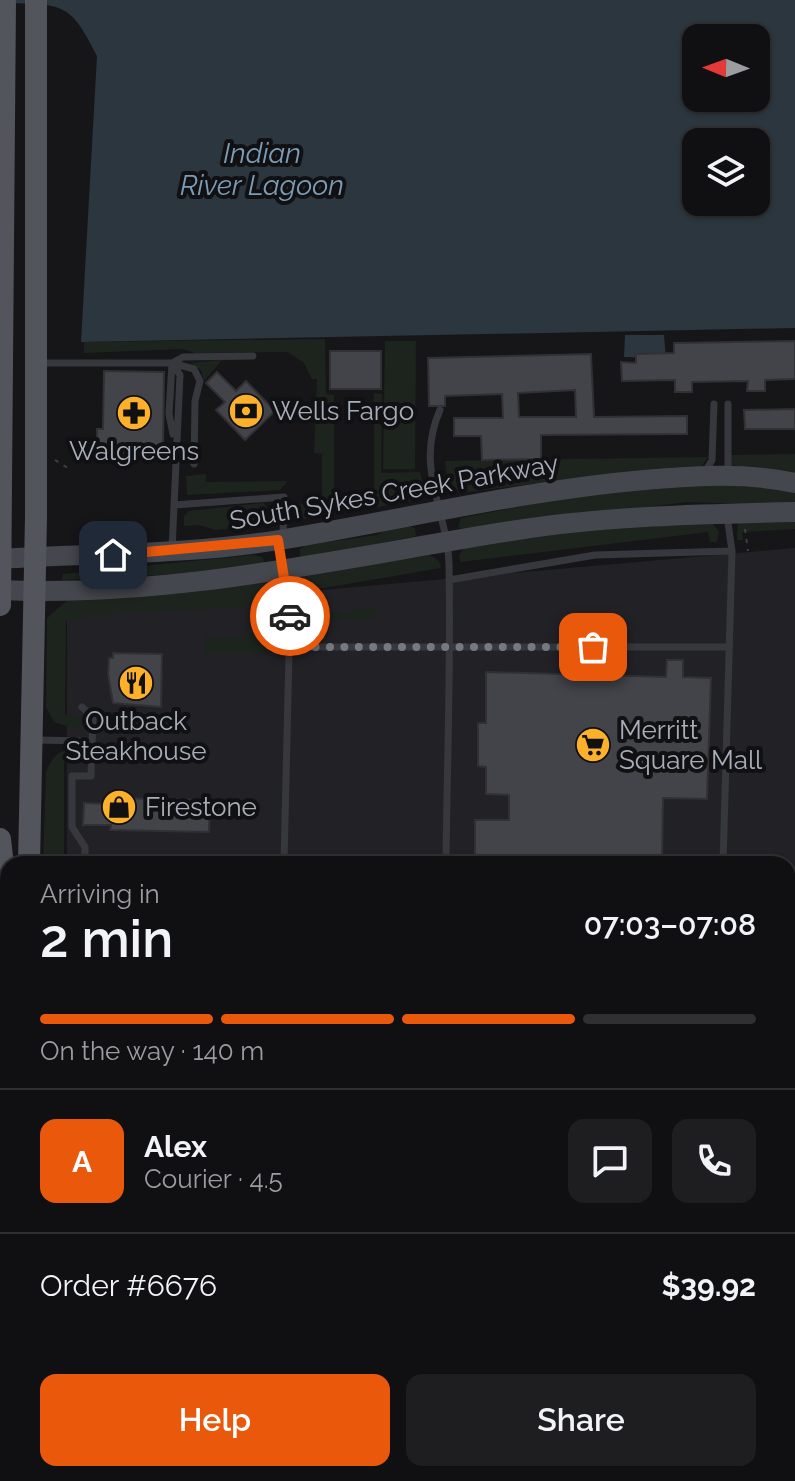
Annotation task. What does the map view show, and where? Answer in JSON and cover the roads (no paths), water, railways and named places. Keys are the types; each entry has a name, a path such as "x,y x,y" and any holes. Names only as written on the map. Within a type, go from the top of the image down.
{"main road":[{"path":"0,605 5,0"},
{"path":"29,856 35,557 36,0"}],"street":[{"name":"South Sykes Creek Parkway","path":"0,559 172,552 280,540 437,509 561,489 728,475 795,483"},
{"path":"0,590 34,591 284,572 561,524 795,512"}],"lane":[{"path":"172,363 183,357 253,356"},
{"path":"36,363 172,363 194,369 200,381 195,401 194,464"},
{"path":"172,363 169,414 175,440 172,552"},
{"path":"702,476 712,460 714,404"},
{"path":"728,404 728,475"},
{"path":"440,410 432,444 433,495 445,543 449,580 446,856"},
{"path":"174,505 284,497 280,540 290,610 284,856"},
{"path":"723,856 733,513"},
{"path":"449,580 595,555 732,551"},
{"path":"289,647 729,647"},
{"path":"82,707 93,718 91,776 72,776 72,827 85,847 85,856"},
{"path":"31,740 92,741"}],"water":[{"name":"Indian River Lagoon","path":"0,0 795,0 795,328 81,342 97,56 71,15 62,9 38,4 0,3"},
{"path":"625,335 664,335 666,358 624,357"}],"place":[{"name":"Wells Fargo","path":"246,411"},
{"name":"Walgreens","path":"134,413"},
{"name":"Outback Steakhouse","path":"136,683"},
{"name":"Merritt Square Mall","path":"593,745"},
{"name":"Firestone","path":"119,807"}]}
